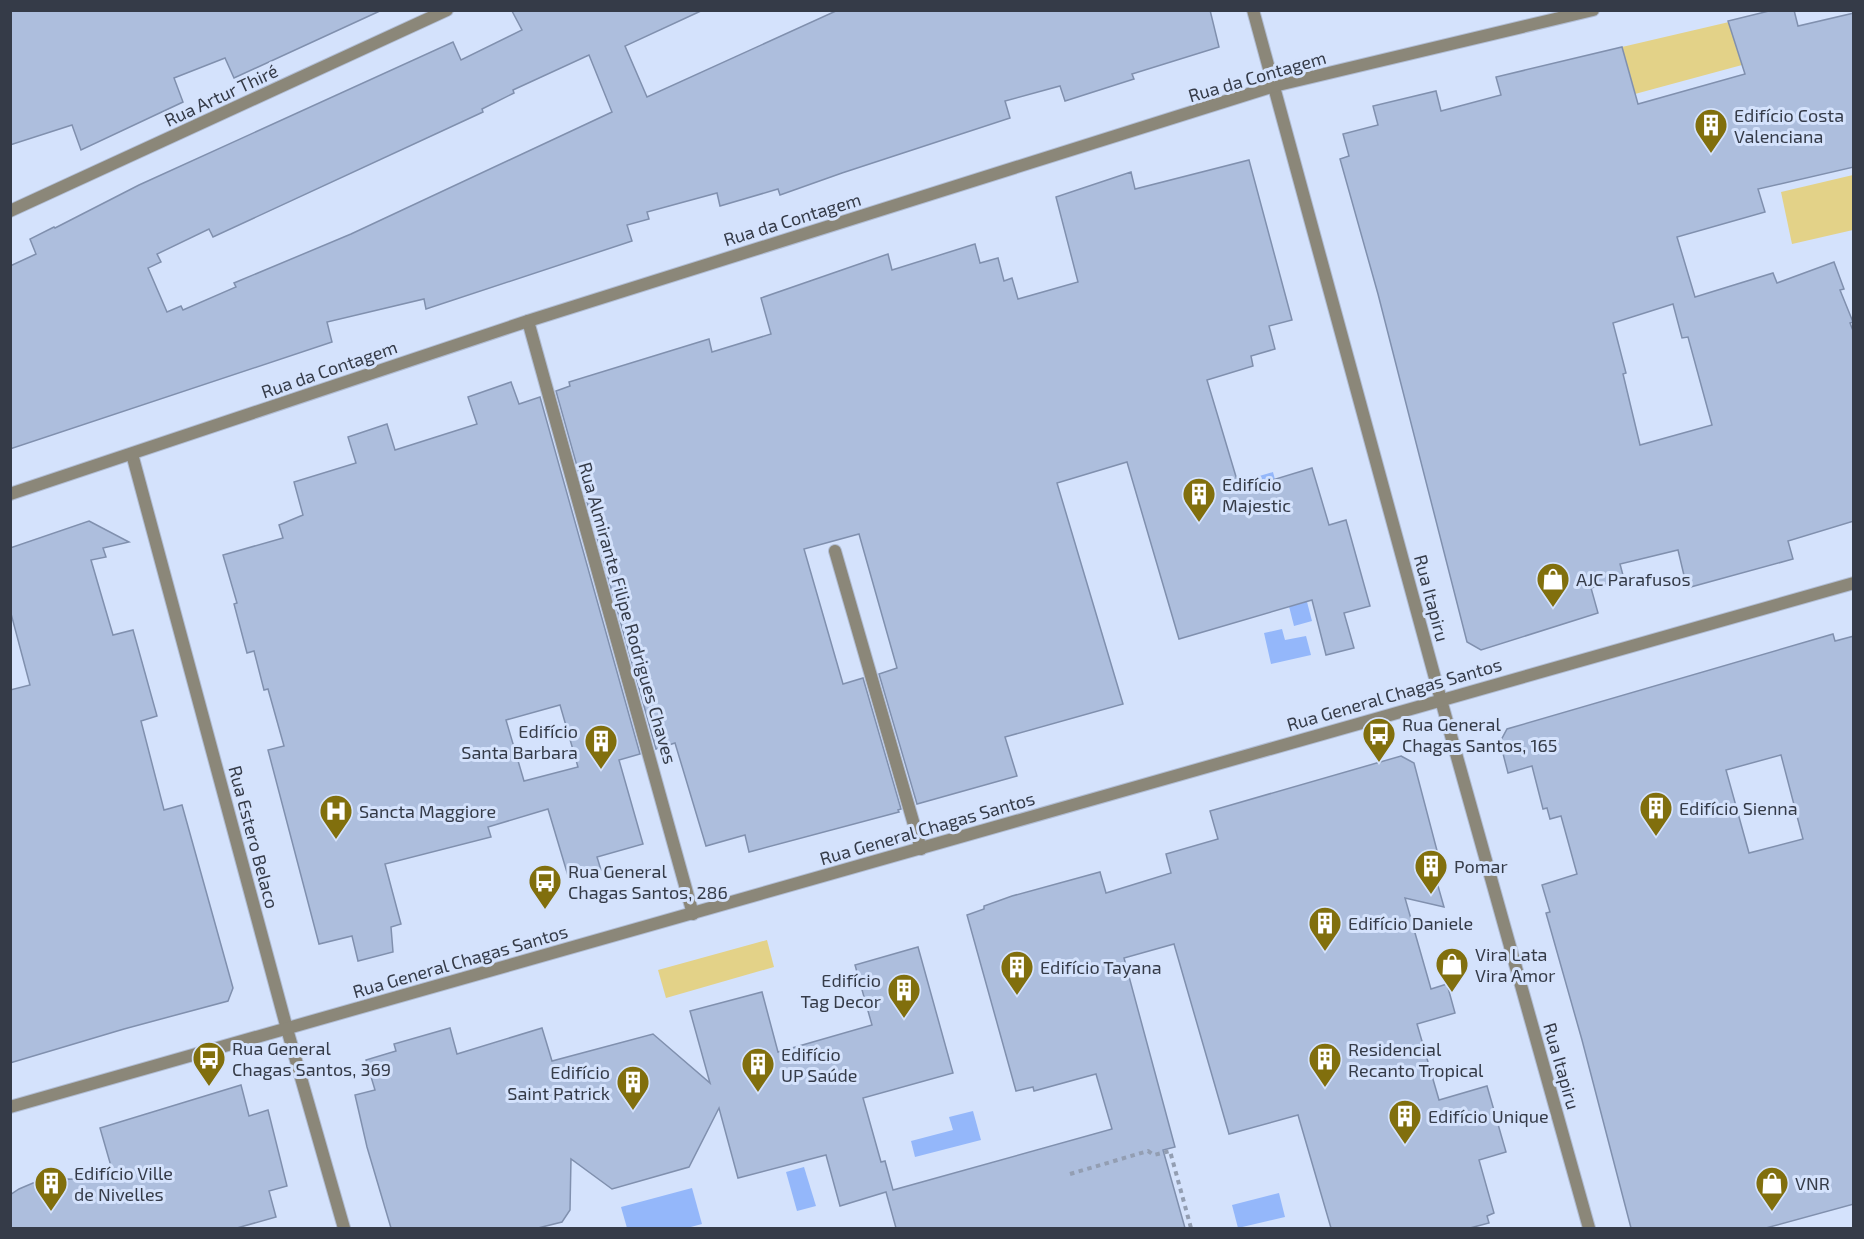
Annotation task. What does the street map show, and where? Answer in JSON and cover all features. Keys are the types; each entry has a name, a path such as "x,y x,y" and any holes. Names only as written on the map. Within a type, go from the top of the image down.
{"street":[{"name":"Rua Artur Thiré","path":"10,211 447,10"},
{"name":"Rua Itapiru","path":"1253,10 1441,700 1589,1228"},
{"name":"Rua da Contagem","path":"10,494 528,321 1275,86 1593,10"},
{"name":"Rua Almirante Filipe Rodrigues Chaves","path":"528,321 693,914"},
{"name":"Rua Estero Belaco","path":"132,454 287,1029 344,1228"},
{"path":"835,551 921,849"},
{"name":"Rua General Chagas Santos","path":"10,1107 1854,583"}],"path":[{"path":"1070,1174 1148,1151 1154,1155 1170,1150 1191,1228"}],"shaded area":[{"path":"1729,22 1742,65 1635,94 1622,47"},
{"path":"1853,175 1853,230 1792,244 1781,192"},
{"path":"767,940 774,967 666,998 658,970"}],"water":[{"path":"1273,472 1312,621 1294,626 1256,477"},
{"path":"1282,629 1285,640 1306,636 1311,655 1271,664 1264,633"},
{"path":"973,1111 981,1140 915,1157 911,1141 953,1130 949,1117"},
{"path":"804,1167 816,1206 797,1211 786,1172"},
{"path":"692,1188 702,1224 687,1228 627,1228 621,1207"},
{"path":"1279,1193 1285,1217 1238,1228 1232,1205"}],"building":[{"path":"10,10 382,10 234,78 225,58 174,78 183,102 81,150 72,125 10,145"},
{"path":"703,10 625,46 647,97 838,10 1210,10 1219,47 1132,74 1134,79 1065,101 1060,86 1005,101 1010,118 780,195 778,189 720,206 717,193 647,212 649,219 627,225 632,241 426,309 424,299 327,322 332,342 10,449 10,266 36,254 30,239 139,185 453,42 461,60 522,30 512,11","holes":["589,55 612,112 351,234 234,283 236,287 183,310 181,306 167,312 148,268 161,262 157,254 209,229 213,237 483,112 482,109 514,93 513,90"]},
{"path":"1773,10 1794,10 1798,26 1854,13 1854,167 1758,189 1765,212 1677,237 1695,297 1773,273 1777,283 1834,262 1844,289 1840,290 1853,322 1850,323 1854,333 1854,521 1788,541 1793,559 1687,588 1678,550 1620,564 1624,579 1591,588 1598,613 1481,650 1467,642 1378,294 1340,159 1349,156 1343,134 1378,125 1373,106 1436,91 1441,111 1501,95 1496,77 1622,47 1638,104 1745,74 1728,21","holes":["1673,304 1682,338 1688,337 1712,425 1640,445 1623,374 1626,373 1613,323"]},
{"path":"1249,160 1292,320 1269,326 1275,349 1251,356 1253,366 1207,380 1240,490 1312,468 1329,525 1346,520 1370,606 1344,613 1354,648 1326,655 1312,600 1179,639 1127,462 1057,483 1123,704 1005,737 1017,776 917,804 879,674 897,668 859,534 804,549 843,684 863,678 901,809 898,810 899,812 749,852 745,835 706,846 675,743 656,749 556,391 570,386 569,382 709,339 712,352 771,334 761,298 888,254 892,270 975,244 980,263 998,258 1004,281 1012,278 1018,299 1078,282 1056,197 1131,172 1135,189"},
{"path":"511,382 519,404 540,397 640,754 619,760 643,844 597,857 601,870 569,879 548,809 488,827 491,837 385,864 401,924 391,927 393,952 358,961 352,936 319,944 268,750 284,746 268,689 264,690 254,651 247,653 234,604 237,603 223,555 283,538 279,525 303,515 294,482 356,463 348,437 387,424 395,450 477,424 468,397","holes":["560,705 578,767 524,781 506,720"]},
{"path":"89,521 129,542 103,548 106,557 91,560 113,635 133,630 157,716 141,721 164,810 182,805 233,988 228,1001 10,1063 10,690 30,685 10,610 10,548"},
{"path":"1833,634 1835,641 1854,636 1854,1204 1766,1228 1631,1228 1546,913 1550,912 1542,885 1577,874 1561,816 1550,819 1547,808 1543,809 1532,766 1508,773 1500,742 1507,729","holes":["1781,755 1803,839 1749,853 1726,770"]},
{"path":"1401,756 1414,763 1440,862 1432,865 1444,907 1405,898 1431,989 1447,984 1455,1013 1417,1024 1439,1100 1487,1086 1506,1152 1479,1160 1494,1213 1487,1216 1489,1223 1470,1228 1331,1228 1298,1115 1229,1134 1174,944 1124,958 1175,1147 1163,1150 1185,1228 896,1228 886,1192 840,1206 826,1155 738,1178 719,1108 689,1167 612,1189 571,1159 570,1210 562,1222 538,1228 391,1228 367,1147 355,1095 375,1090 366,1060 396,1051 394,1044 450,1028 457,1054 542,1028 552,1061 653,1034 710,1083 690,1011 762,992 778,1052 872,1025 855,965 918,947 953,1073 863,1098 881,1162 885,1161 893,1190 1112,1129 1096,1074 1034,1091 1033,1087 1016,1091 967,915 1012,896 1100,872 1106,893 1171,873 1166,854 1218,839 1210,811"},
{"path":"241,1085 249,1116 268,1110 287,1186 269,1191 276,1217 237,1228 10,1228 10,1195 19,1189 33,1183 66,1179 115,1180 100,1128"}],"place":[{"name":"Edifício Costa Valenciana","path":"1711,154"},
{"name":"Edifício Majestic","path":"1199,523"},
{"name":"AJC Parafusos","path":"1553,608"},
{"name":"Rua General Chagas Santos, 165","path":"1379,763"},
{"name":"Edifício Santa Barbara","path":"601,770"},
{"name":"Edifício Sienna","path":"1656,837"},
{"name":"Sancta Maggiore","path":"336,840"},
{"name":"Pomar","path":"1431,895"},
{"name":"Rua General Chagas Santos, 286","path":"545,910"},
{"name":"Edifício Daniele","path":"1325,952"},
{"name":"Vira Lata Vira Amor","path":"1452,993"},
{"name":"Edifício Tayana","path":"1017,996"},
{"name":"Edifício Tag Decor","path":"904,1019"},
{"name":"Rua General Chagas Santos, 369","path":"209,1087"},
{"name":"Residencial Recanto Tropical","path":"1325,1088"},
{"name":"Edifício UP Saúde","path":"758,1093"},
{"name":"Edifício Saint Patrick","path":"633,1111"},
{"name":"Edifício Unique","path":"1405,1145"},
{"name":"Edifício Ville de Nivelles","path":"51,1212"},
{"name":"VNR","path":"1772,1212"}]}
